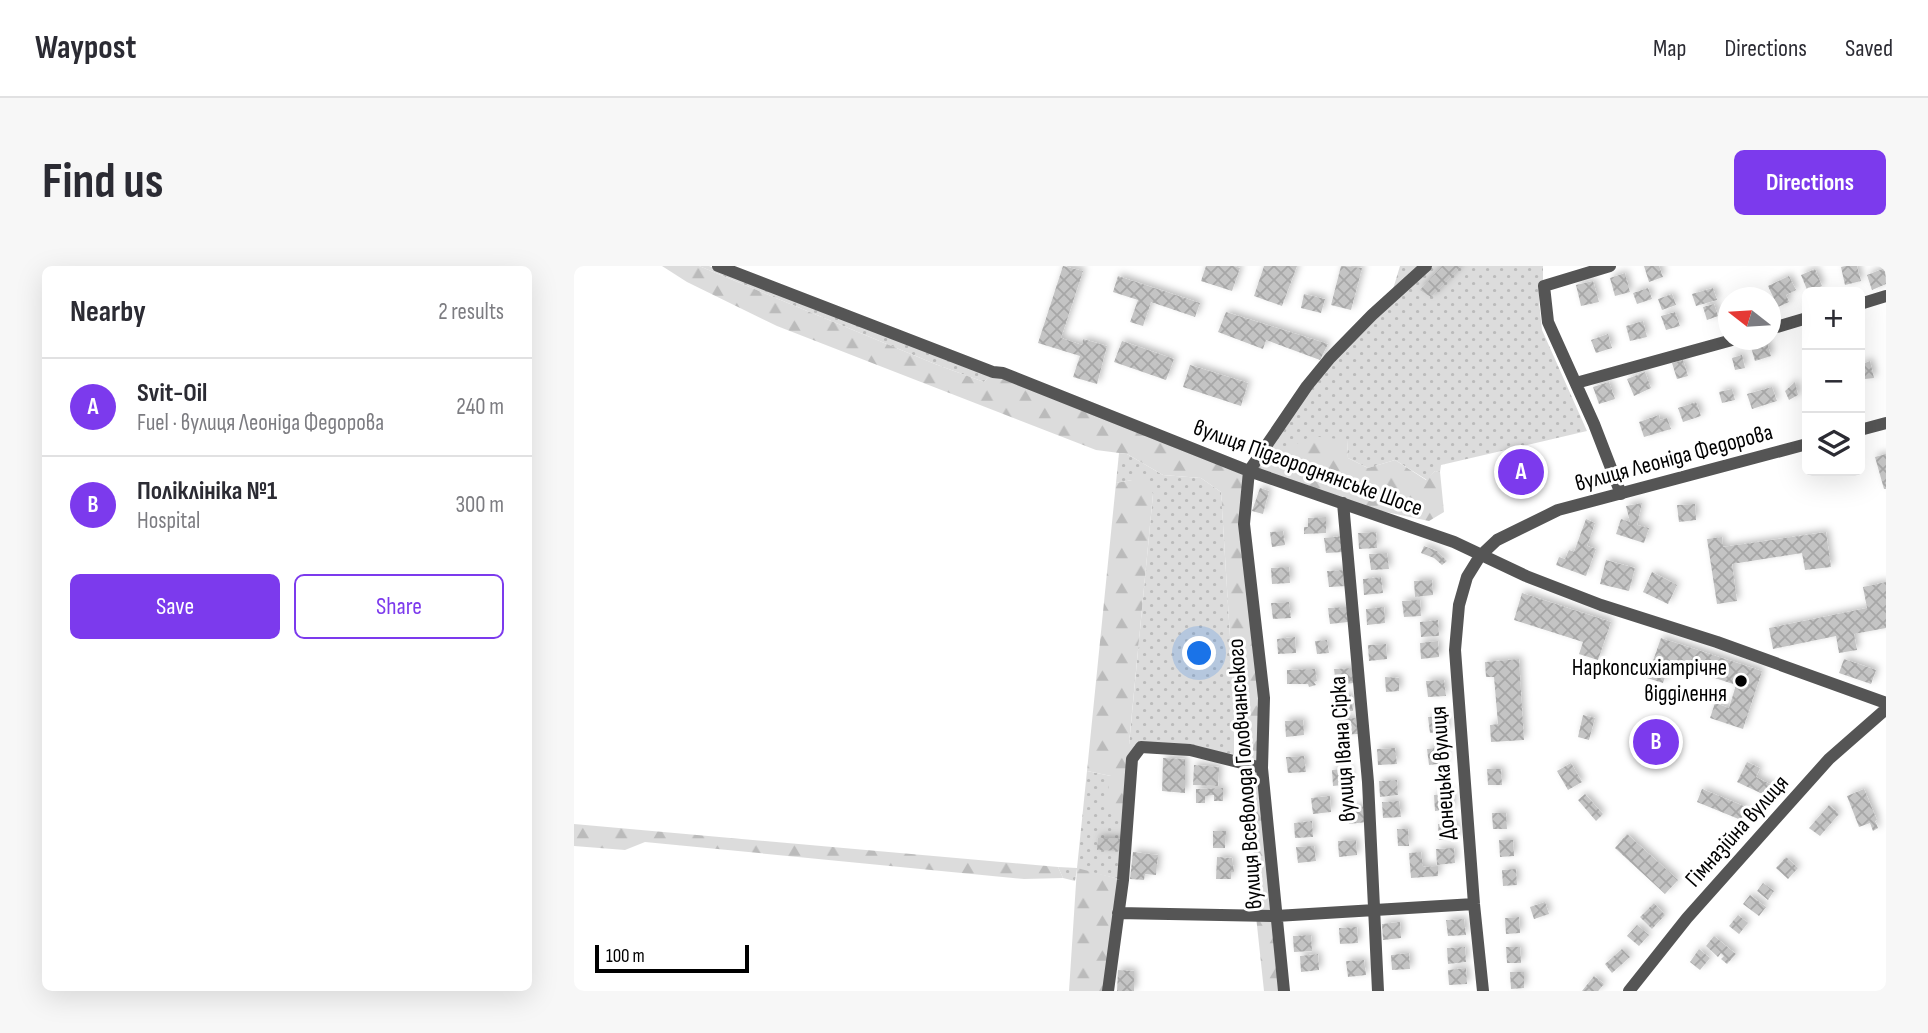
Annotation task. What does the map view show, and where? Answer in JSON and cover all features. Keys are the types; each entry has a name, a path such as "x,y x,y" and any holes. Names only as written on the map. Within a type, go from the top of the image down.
{"street":[{"name":"вулиця Підгороднянське Шосе","path":"719,266 969,363 1003,373 1249,471 1454,542 1480,556 1601,604 1717,642 1886,703"},
{"path":"1249,471 1299,396 1329,358 1426,266"},
{"path":"1603,267 1544,286 1548,322 1621,494"},
{"path":"1865,302 1886,296"},
{"path":"1781,326 1802,319"},
{"path":"1576,383 1718,344"},
{"path":"1865,429 1886,423"},
{"name":"вулиця Леоніда Федорова","path":"1480,556 1497,540 1558,510 1802,445"},
{"name":"вулиця Всеволода Головчанського","path":"1249,471 1244,524 1264,698 1262,768 1284,991"},
{"name":"вулиця Івана Сірка","path":"1343,503 1368,782 1378,991"},
{"name":"Донецька вулиця","path":"1480,556 1467,577 1459,606 1455,650 1483,991"},
{"name":"Гімназійна вулиця","path":"1629,991 1687,918 1829,759 1886,709"},
{"path":"1108,991 1129,815 1132,760 1141,747 1190,750 1262,768"},
{"path":"1118,913 1276,916 1474,904"}],"green space":[{"path":"662,266 699,266 935,364 984,382 993,372 1248,471 1311,436 1347,440 1348,458 1368,468 1395,460 1426,480 1435,471 1440,472 1444,512 1429,521 1343,503 1249,471 1244,524 1264,698 1262,768 1284,991 1264,991 1256,916 1251,783 1234,701 1221,492 1201,478 1163,475 1127,454 1096,450 777,326 687,282"},
{"path":"699,266 709,266 993,372 984,382"},
{"path":"1400,266 1543,266 1539,301 1542,330 1587,431 1441,465 1440,472 1435,471 1427,480 1395,460 1368,468 1348,458 1347,440 1249,471 1284,418 1390,299"},
{"path":"1119,453 1127,454 1163,475 1201,478 1221,492 1234,701 1234,754 1129,745 1153,494 1132,480 1116,483"},
{"path":"1143,473 1153,494 1129,744 1141,747 1132,760 1129,815 1104,808 1111,776 1087,771 1116,483 1132,480"},
{"path":"1087,771 1111,776 1129,815 1123,880 1077,869 1075,881 1063,878 1058,867 1077,868"},
{"path":"574,824 1058,867 1063,878 1024,879 645,842 625,850 574,846"},
{"path":"1077,868 1123,880 1108,991 1069,991"}],"building":[{"path":"1063,266 1083,271 1061,338 1082,345 1083,339 1107,346 1097,384 1073,377 1080,356 1038,343"},
{"path":"1206,266 1240,268 1232,291 1201,281"},
{"path":"1264,266 1297,266 1282,306 1254,296"},
{"path":"1341,266 1362,268 1351,310 1331,305"},
{"path":"1442,266 1461,266 1431,297 1420,290"},
{"path":"1644,266 1659,266 1663,277 1649,282"},
{"path":"1857,266 1861,281 1845,285 1841,267"},
{"path":"1885,268 1886,284 1872,290 1867,275"},
{"path":"1815,269 1822,286 1806,287 1801,275"},
{"path":"1625,273 1630,292 1615,296 1610,278"},
{"path":"1118,276 1200,303 1195,317 1151,302 1143,326 1130,322 1138,300 1113,292"},
{"path":"1789,276 1796,290 1786,295 1789,302 1781,306 1781,287 1768,286"},
{"path":"1593,281 1599,302 1581,306 1576,285"},
{"path":"1648,288 1652,299 1637,304 1633,293"},
{"path":"1713,288 1717,300 1696,306 1692,294"},
{"path":"1304,294 1325,299 1321,313 1301,308"},
{"path":"1672,294 1676,305 1662,310 1658,299"},
{"path":"1714,304 1718,316 1707,320 1703,307"},
{"path":"1226,312 1328,344 1320,360 1266,340 1263,349 1218,332"},
{"path":"1675,312 1680,326 1666,330 1661,316"},
{"path":"1643,321 1647,337 1630,341 1626,326"},
{"path":"1608,334 1612,348 1596,353 1591,340"},
{"path":"1122,341 1174,359 1166,380 1114,362"},
{"path":"1752,350 1769,350 1771,356 1755,361"},
{"path":"1742,355 1745,368 1735,370 1732,358"},
{"path":"1683,360 1688,376 1677,379 1672,363"},
{"path":"1870,361 1874,378 1865,379 1865,363"},
{"path":"1190,365 1248,383 1241,406 1183,387"},
{"path":"1645,372 1651,388 1634,396 1627,379"},
{"path":"1609,382 1615,399 1599,404 1593,387"},
{"path":"1795,382 1798,395 1789,400 1785,391"},
{"path":"1772,387 1777,401 1752,409 1747,394"},
{"path":"1732,389 1735,400 1722,403 1719,392"},
{"path":"1696,402 1701,416 1683,422 1678,408"},
{"path":"1659,415 1660,420 1667,418 1671,429 1644,437 1639,422"},
{"path":"1886,454 1886,489 1884,489 1875,457"},
{"path":"1260,488 1269,491 1263,514 1252,511"},
{"path":"1642,503 1637,525 1649,528 1644,543 1616,534 1621,519 1630,522 1626,506"},
{"path":"1695,504 1696,520 1679,522 1677,505"},
{"path":"1326,517 1326,533 1304,534 1304,527 1308,527 1308,518"},
{"path":"1586,519 1595,523 1587,546 1596,549 1586,576 1556,565 1559,557 1565,559 1569,550 1574,552"},
{"path":"1283,531 1285,545 1272,547 1270,532"},
{"path":"1376,532 1377,548 1359,549 1358,533"},
{"path":"1826,532 1831,567 1805,570 1802,553 1732,564 1737,601 1717,604 1707,539 1722,537 1723,547"},
{"path":"1342,536 1344,552 1326,553 1324,538"},
{"path":"1424,546 1437,551 1447,561 1442,565 1434,558 1421,553"},
{"path":"1387,553 1389,569 1371,570 1369,554"},
{"path":"1606,560 1635,568 1629,591 1600,584"},
{"path":"1289,567 1290,583 1272,584 1271,568"},
{"path":"1345,570 1347,586 1329,587 1327,571"},
{"path":"1652,572 1677,585 1668,604 1643,592"},
{"path":"1381,577 1383,593 1364,595 1363,579"},
{"path":"1432,580 1433,595 1415,597 1414,581"},
{"path":"1886,582 1886,628 1854,634 1857,650 1839,653 1836,636 1773,649 1769,628 1867,608 1863,587"},
{"path":"1522,593 1611,622 1598,660 1579,654 1583,642 1514,620"},
{"path":"1420,600 1421,616 1404,617 1402,601"},
{"path":"1289,602 1291,618 1273,619 1271,603"},
{"path":"1347,607 1348,622 1330,624 1328,608"},
{"path":"1384,607 1385,623 1367,625 1366,609"},
{"path":"1438,620 1439,636 1421,637 1420,622"},
{"path":"1295,637 1296,653 1278,654 1277,639"},
{"name":"Наркопсихіатрічне відділення","path":"1661,638 1762,671 1743,729 1710,718 1715,703 1729,708 1736,685 1670,663 1663,683 1647,678"},
{"path":"1327,640 1329,653 1317,654 1315,641"},
{"path":"1438,641 1439,657 1421,659 1420,643"},
{"path":"1386,644 1387,659 1369,661 1368,645"},
{"path":"1519,659 1524,740 1491,742 1490,725 1498,724 1494,677 1486,677 1485,662"},
{"path":"1844,659 1876,670 1871,684 1839,673"},
{"path":"1353,668 1354,683 1336,685 1334,669"},
{"path":"1315,669 1316,685 1309,687 1308,684 1287,684 1287,670"},
{"path":"1385,677 1399,678 1399,691 1386,692"},
{"path":"1444,680 1446,696 1428,697 1426,681"},
{"path":"1351,695 1353,711 1335,712 1334,697"},
{"path":"1583,715 1595,718 1589,740 1578,737"},
{"path":"1446,716 1448,731 1430,733 1428,717"},
{"path":"1356,718 1358,734 1340,735 1338,719"},
{"path":"1303,720 1304,735 1286,737 1285,721"},
{"path":"1445,747 1446,763 1429,765 1427,749"},
{"path":"1395,748 1397,764 1378,765 1377,749"},
{"path":"1304,756 1306,772 1288,773 1286,757"},
{"path":"1163,758 1185,759 1185,793 1162,791"},
{"path":"1747,762 1760,768 1756,777 1774,786 1769,797 1737,782"},
{"path":"1571,763 1582,782 1568,790 1557,771"},
{"path":"1194,765 1219,767 1218,786 1193,785"},
{"path":"1350,768 1351,784 1333,786 1332,770"},
{"path":"1487,769 1501,769 1502,785 1488,785"},
{"path":"1397,780 1398,795 1380,797 1379,781"},
{"path":"1223,788 1223,801 1214,801 1214,795 1205,796 1205,803 1196,803 1196,789"},
{"path":"1702,789 1746,807 1741,820 1697,802"},
{"path":"1864,789 1877,820 1875,821 1878,828 1873,831 1870,823 1859,827 1847,796"},
{"path":"1452,793 1453,809 1435,811 1434,795"},
{"path":"1585,794 1603,814 1596,821 1578,800"},
{"path":"1330,796 1331,812 1313,814 1311,798"},
{"path":"1399,801 1401,817 1383,818 1382,802"},
{"path":"1829,805 1839,814 1820,836 1809,828"},
{"path":"1366,806 1367,822 1349,824 1347,808"},
{"path":"1492,813 1506,813 1507,829 1493,829"},
{"path":"1312,821 1313,837 1295,838 1294,823"},
{"path":"1456,823 1457,838 1439,840 1438,824"},
{"path":"1397,829 1408,829 1409,846 1398,846"},
{"path":"1213,831 1226,831 1225,848 1213,848"},
{"path":"1627,834 1678,880 1665,894 1615,848"},
{"path":"1098,838 1122,839 1121,851 1097,850"},
{"path":"1356,840 1357,855 1339,857 1338,841"},
{"path":"1499,840 1513,840 1514,856 1500,857"},
{"path":"1314,846 1316,861 1298,863 1296,847"},
{"path":"1454,848 1455,863 1437,865 1436,849"},
{"path":"1133,852 1158,855 1156,875 1145,874 1144,880 1130,879"},
{"path":"1421,852 1423,867 1438,866 1438,876 1411,878 1409,853"},
{"path":"1217,857 1232,858 1234,872 1231,872 1231,879 1216,879"},
{"path":"1786,857 1798,868 1788,879 1776,868"},
{"path":"1516,869 1517,885 1503,886 1502,870"},
{"path":"1763,883 1774,891 1768,900 1757,891"},
{"path":"1750,895 1766,907 1759,916 1743,904"},
{"path":"1545,902 1549,914 1534,919 1530,907"},
{"path":"1654,903 1665,915 1652,929 1640,917"},
{"path":"1738,915 1748,923 1739,934 1729,926"},
{"path":"1519,917 1520,933 1506,934 1505,918"},
{"path":"1464,919 1466,935 1448,936 1446,920"},
{"path":"1400,922 1401,938 1383,940 1382,924"},
{"path":"1637,925 1649,935 1639,946 1627,936"},
{"path":"1357,927 1358,943 1340,944 1339,928"},
{"path":"1311,935 1312,951 1294,952 1293,936"},
{"path":"1714,936 1736,954 1727,964 1721,959 1724,956 1721,953 1718,957 1706,946"},
{"path":"1465,947 1466,962 1448,964 1447,948"},
{"path":"1506,947 1520,947 1521,963 1507,963"},
{"path":"1622,949 1630,957 1612,973 1605,964"},
{"path":"1699,949 1710,958 1700,970 1690,962"},
{"path":"1409,953 1410,969 1392,970 1391,955"},
{"path":"1318,954 1319,970 1301,972 1300,956"},
{"path":"1364,960 1366,975 1348,977 1346,961"},
{"path":"1466,968 1467,984 1449,985 1448,970"},
{"path":"1118,970 1134,971 1134,991 1117,991"},
{"path":"1510,972 1524,972 1524,988 1511,989"},
{"path":"1594,976 1604,984 1598,991 1582,991"}],"place":[{"name":"Svit-Oil","path":"1521,472"},
{"name":"Наркопсихіатрічне відділення","path":"1741,681"},
{"name":"Поліклініка №1","path":"1656,742"}]}
